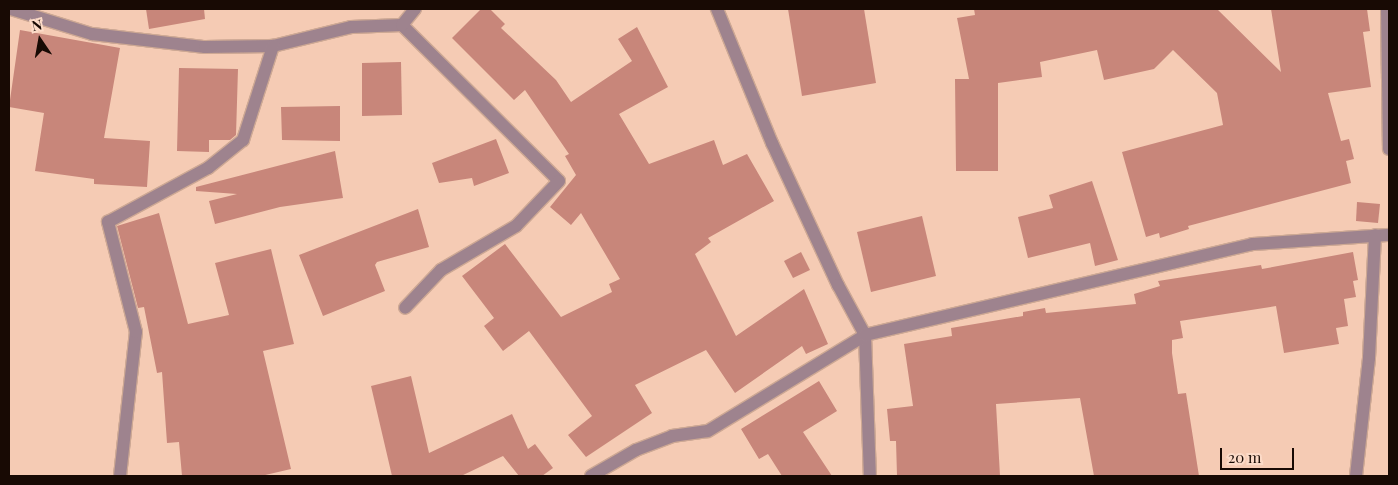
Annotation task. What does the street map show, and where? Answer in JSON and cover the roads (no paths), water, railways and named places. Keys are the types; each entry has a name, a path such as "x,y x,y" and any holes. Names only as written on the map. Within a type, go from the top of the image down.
{"street":[{"path":"11,9 92,34 204,47 273,46 351,27 402,25 416,9"},
{"path":"717,9 772,143 838,285 865,335 870,476"},
{"path":"1387,9 1389,149"},
{"path":"402,25 559,181 516,226 441,270 405,308"},
{"path":"120,476 136,332 108,222 208,168 243,140 273,46"},
{"path":"592,476 636,450 672,436 708,431 865,335 1252,244 1389,235"},
{"path":"1356,476 1369,358 1375,236"}]}
